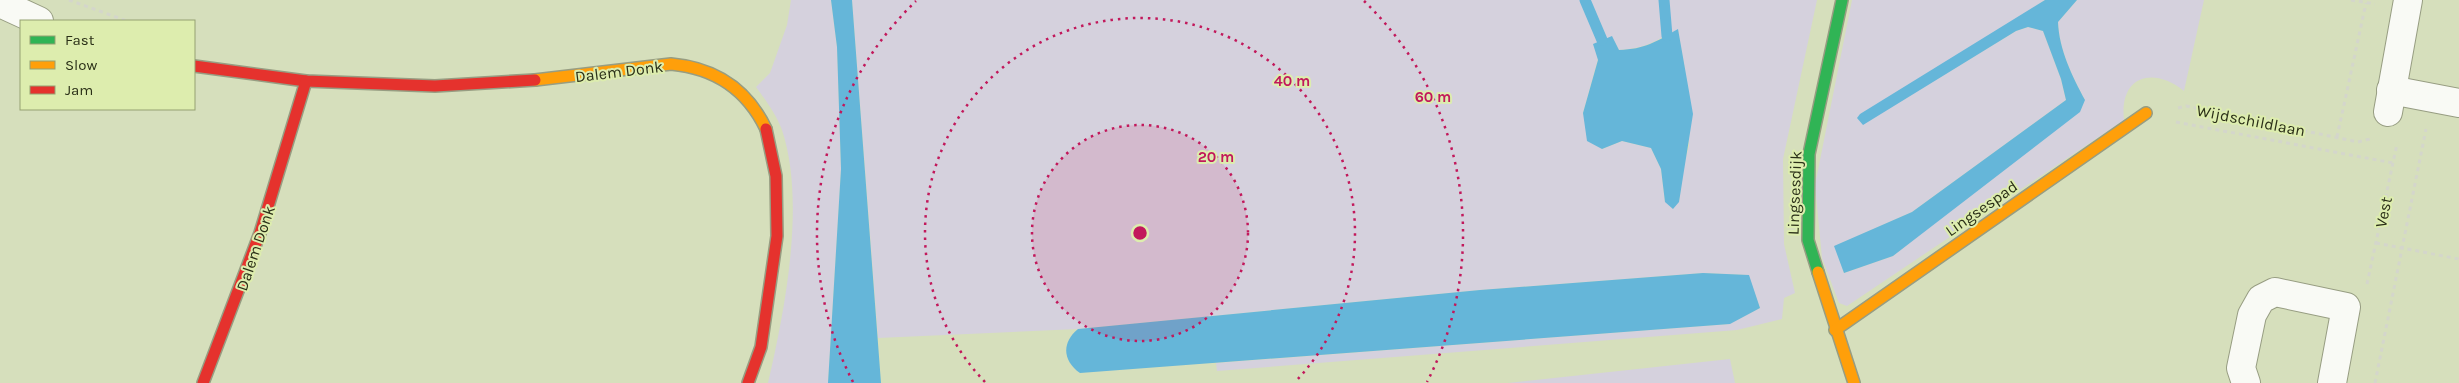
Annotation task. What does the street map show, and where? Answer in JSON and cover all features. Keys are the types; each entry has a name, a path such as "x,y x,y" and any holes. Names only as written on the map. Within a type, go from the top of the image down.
{"street":[{"name":"Lingsesdijk","path":"1842,0 1809,154 1808,240 1835,330 1854,383"},
{"path":"2408,0 2389,101 2446,101"},
{"path":"0,3 37,20"},
{"name":"Dalem Donk","path":"195,66 306,81 435,86 489,84 596,74 670,64 693,66 732,84 748,99 764,124 773,154 776,176 777,236 761,347 748,383"},
{"name":"Dalem Donk","path":"203,383 252,258 277,184 306,81"},
{"name":"Lingsespad","path":"1835,330 2146,113"},
{"path":"2246,383 2241,368 2252,315 2261,299 2275,292 2346,307 2332,383"}],"path":[{"path":"69,0 124,20"},
{"path":"2337,137 2366,3"},
{"name":"Wijdschildlaan","path":"2146,113 2186,106 2358,142 2377,135 2389,101"},
{"name":"Vest","path":"2346,307 2367,286 2400,130 2389,101"},
{"path":"2375,383 2401,247 2446,101"},
{"name":"Wijdschildlaan","path":"2146,113 2183,124 2393,163"},
{"path":"2376,242 2459,259"}],"shaded area":[{"path":"791,0 831,0 837,47 841,169 828,383 768,383 786,290 793,222 792,190 789,159 780,124 756,87 770,73 787,25"},
{"path":"852,0 1817,0 1783,159 1784,244 1795,293 1784,298 1782,319 1737,330 1217,371 1216,363 1729,324 1760,308 1748,275 1703,273 1480,290 1078,329 878,338","holes":["1678,30 1685,70 1689,146 1683,168 1679,202 1665,202 1661,169 1651,148 1622,141 1602,149 1583,113 1598,59 1594,44 1612,37 1619,50 1637,48"]},
{"path":"1852,0 2045,0 1863,124 2016,31 2028,27 2043,31 2061,79 2066,100 1912,212 1835,246 1844,273 1893,256 2085,100 2071,72 2064,52 2058,22 2077,0 2204,0 2184,91 2172,83 2161,79 2150,78 2140,80 2127,93 2124,105 2124,120 1847,306 1839,303 1822,258 1815,185"},
{"path":"1730,359 1735,383 1508,383"}],"water":[{"path":"831,0 852,0 881,383 828,383 841,169 837,47"},
{"path":"2045,0 2077,0 2058,22 2064,52 2071,72 2085,100 2080,112 1893,256 1844,273 1834,246 1912,212 2066,100 2061,79 2043,31 2028,27 2016,31 1863,125 1857,118 1860,114"},
{"path":"1678,29 1693,114 1679,202 1673,209 1665,202 1661,169 1651,148 1622,141 1602,149 1587,141 1583,113 1598,60 1593,44 1612,36 1619,50 1636,48 1657,41"},
{"path":"1703,273 1749,275 1760,308 1730,324 1080,373 1070,363 1066,352 1069,340 1078,329 1480,290"}],"waterway":[{"path":"1585,0 1602,40"},
{"path":"1664,0 1667,36"}],"traffic: fast":[{"path":"1818,272 1808,240 1809,154 1842,0"}],"traffic: slow":[{"path":"535,80 671,64 687,66 702,70 728,83 749,103 766,129"},
{"path":"1835,330 2146,113"},
{"path":"1818,272 1854,383"}],"traffic: jam":[{"path":"195,66 306,81 435,86 535,80"},
{"path":"203,383 260,233 306,81"},
{"path":"748,383 761,347 777,236 776,176 766,129"}]}
